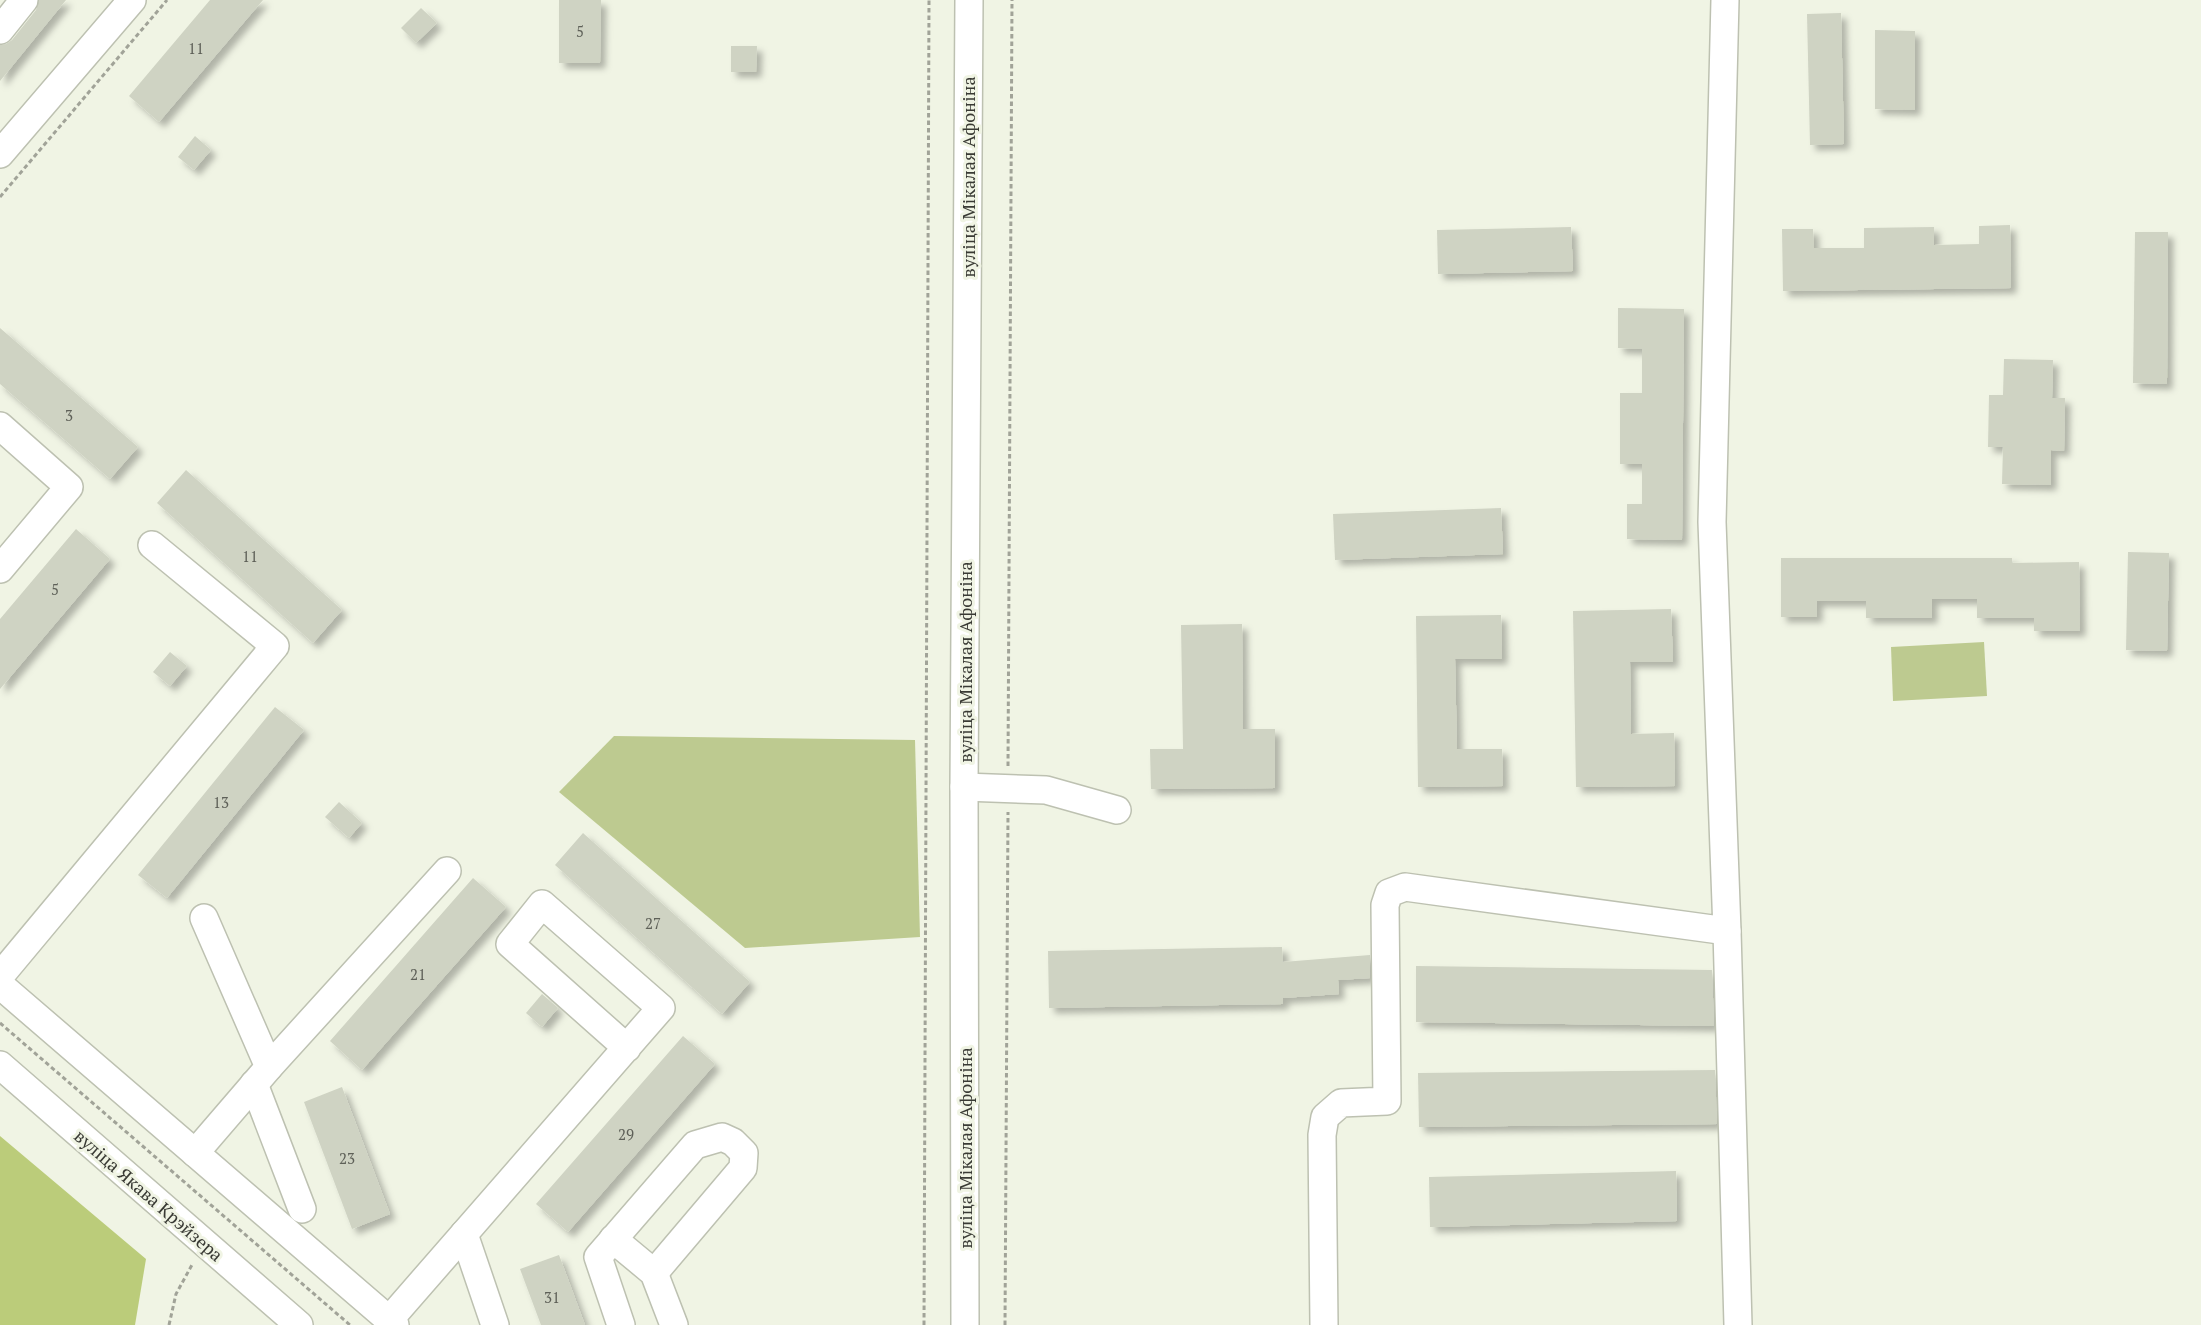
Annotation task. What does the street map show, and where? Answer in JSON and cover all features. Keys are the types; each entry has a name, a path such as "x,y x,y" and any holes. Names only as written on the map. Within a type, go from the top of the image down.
{"street":[{"path":"0,30 24,0"},
{"path":"0,154 132,0"},
{"name":"вуліца Мікалая Афоніна","path":"965,1325 964,787 969,0"},
{"path":"1725,0 1712,522 1738,1325"},
{"path":"0,426 69,487 0,569"},
{"path":"0,976 274,646 152,545"},
{"path":"964,787 1046,790 1117,810"},
{"path":"195,1153 262,1075 447,871"},
{"path":"1324,1325 1322,1135 1325,1117 1341,1103 1387,1101 1385,905 1389,893 1405,887 1727,931"},
{"path":"0,985 392,1322 465,1234 627,1048 661,1008 542,904 510,944 627,1048"},
{"path":"204,918 262,1075 302,1209"},
{"name":"вуліца Якава Крэйзера","path":"0,1065 299,1325"},
{"path":"621,1325 597,1257 695,1145 722,1137 733,1142 744,1153 743,1168 654,1273"},
{"path":"465,1234 495,1325"},
{"path":"613,1239 654,1273 674,1325"}],"path":[{"path":"0,197 167,0"},
{"path":"924,1325 929,0"},
{"path":"1005,1325 1012,0"},
{"path":"0,1023 350,1325"},
{"path":"169,1325 176,1294 187,1271 206,1245"}],"green space":[{"path":"1984,642 1987,696 1893,701 1891,647"},
{"path":"614,736 915,740 920,937 745,948 559,792"},
{"path":"0,1136 146,1259 135,1325 0,1325"}],"building":[{"path":"39,0 66,0 0,81 0,45 12,40 36,10"},
{"path":"210,0 263,0 159,122 129,96"},
{"path":"559,0 601,0 600,63 559,63"},
{"path":"421,8 437,23 416,43 401,28"},
{"path":"1841,13 1844,144 1810,145 1807,14"},
{"path":"1875,30 1915,31 1915,110 1875,109"},
{"path":"731,46 757,46 756,72 731,72"},
{"path":"195,136 211,150 194,170 178,157"},
{"path":"2010,225 2011,288 1783,291 1782,229 1813,229 1814,248 1864,248 1864,228 1934,227 1934,245 1979,244 1979,226"},
{"path":"1571,227 1573,271 1438,274 1437,230"},
{"path":"2135,232 2168,232 2167,384 2133,383"},
{"path":"1618,308 1684,309 1682,540 1627,539 1627,504 1642,504 1642,464 1620,464 1620,393 1642,393 1642,349 1618,348"},
{"path":"0,328 138,447 110,479 0,384"},
{"path":"2004,359 2053,360 2052,398 2065,398 2064,451 2051,450 2051,485 2002,484 2003,447 1988,447 1989,395 2003,395"},
{"path":"186,470 342,610 313,643 157,503"},
{"path":"1501,508 1503,554 1335,560 1333,514"},
{"path":"76,529 110,559 0,689 0,619"},
{"path":"2128,552 2169,553 2167,651 2126,650"},
{"path":"1781,558 2012,558 2012,563 2079,562 2080,631 2034,631 2034,618 1977,618 1977,599 1932,599 1932,618 1866,618 1866,601 1817,601 1817,617 1781,617"},
{"path":"1671,609 1673,662 1630,662 1631,734 1674,733 1675,786 1576,787 1573,611"},
{"path":"1501,615 1502,659 1455,659 1457,749 1502,749 1503,786 1418,787 1416,616"},
{"path":"1242,624 1243,729 1275,729 1275,788 1151,789 1150,749 1183,749 1181,625"},
{"path":"170,652 187,666 170,686 153,672"},
{"path":"275,707 304,730 167,898 138,875"},
{"path":"339,802 362,823 349,838 325,817"},
{"path":"583,833 750,982 722,1014 555,865"},
{"path":"473,878 506,907 362,1070 330,1041"},
{"path":"1282,947 1283,962 1370,955 1370,978 1338,980 1339,994 1283,998 1283,1004 1049,1008 1048,951"},
{"path":"1416,966 1712,970 1714,1026 1416,1022"},
{"path":"542,994 558,1008 542,1027 526,1013"},
{"path":"683,1036 715,1064 568,1232 536,1204"},
{"path":"1715,1070 1717,1124 1419,1127 1418,1073"},
{"path":"342,1087 390,1214 352,1229 304,1102"},
{"path":"1676,1171 1677,1221 1430,1227 1429,1177"},
{"path":"559,1255 585,1325 541,1325 520,1269"}]}
